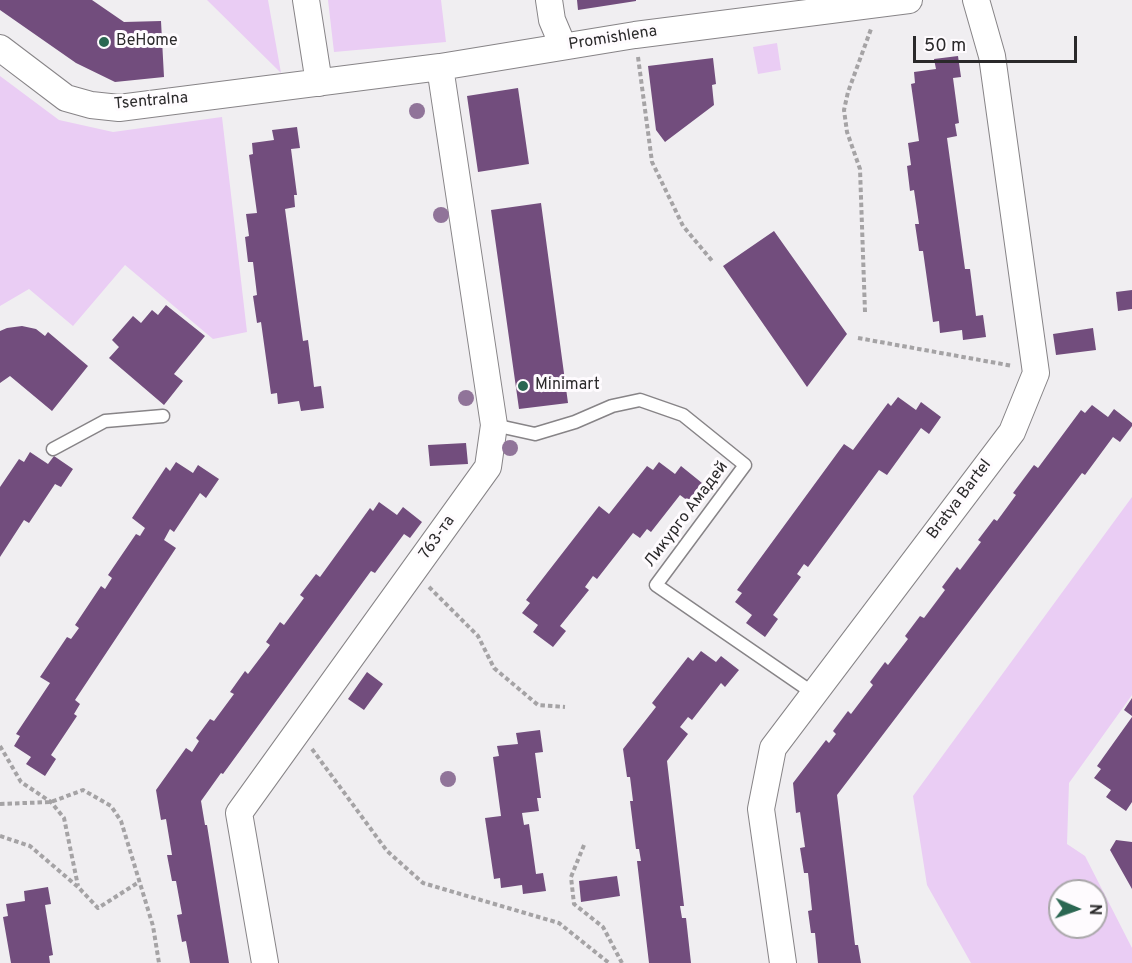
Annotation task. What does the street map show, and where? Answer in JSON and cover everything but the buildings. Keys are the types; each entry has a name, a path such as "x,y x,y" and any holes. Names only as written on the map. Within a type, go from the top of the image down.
{"street":[{"path":"306,0 319,83"},
{"path":"549,0 552,20 563,46"},
{"name":"Promishlena","path":"319,83 440,67 635,35 909,0"},
{"path":"976,0 992,56 1036,373"},
{"name":"Tsentralna","path":"0,48 66,98 91,105 118,108 319,83"},
{"name":"763-та","path":"265,963 239,813 297,729 414,572 488,467 494,425 440,67"},
{"name":"Bratya Bartel","path":"783,963 761,809 773,748 1012,432 1036,373"}],"lane":[{"name":"Ликурго Амадей","path":"494,425 535,434 575,422 612,406 639,400 683,415 745,465 656,585 813,693"},
{"path":"53,449 105,421 164,416"}],"path":[{"path":"865,312 860,169 847,132 844,110 848,92 880,4"},
{"path":"635,35 652,162 683,226 713,262"},
{"path":"858,338 1010,365 1036,373"},
{"path":"414,572 478,636 494,668 538,705 566,707"},
{"path":"297,729 387,851 423,883 559,923 609,963"},
{"path":"0,746 21,782 51,802 64,819 78,887"},
{"path":"0,804 51,802 83,790 111,806 121,820 153,926 159,963"},
{"path":"0,836 30,846 78,887 98,908 139,882"},
{"path":"584,845 571,877 574,904 603,927 621,963"}],"shaded area":[{"path":"207,0 268,0 281,73"},
{"path":"328,0 441,0 446,42 334,52"},
{"path":"777,43 781,70 758,74 753,47"},
{"path":"0,76 59,120 113,132 222,117 247,332 213,339 125,265 73,326 29,289 0,306"},
{"path":"1132,497 1132,695 1069,783 1067,844 1085,856 1097,879 1048,879 1048,939 1108,939 1108,901 1132,948 1132,963 971,963 927,885 913,796"}],"place":[{"name":"BeHome","path":"104,42"},
{"name":"Minimart","path":"523,386"}]}
